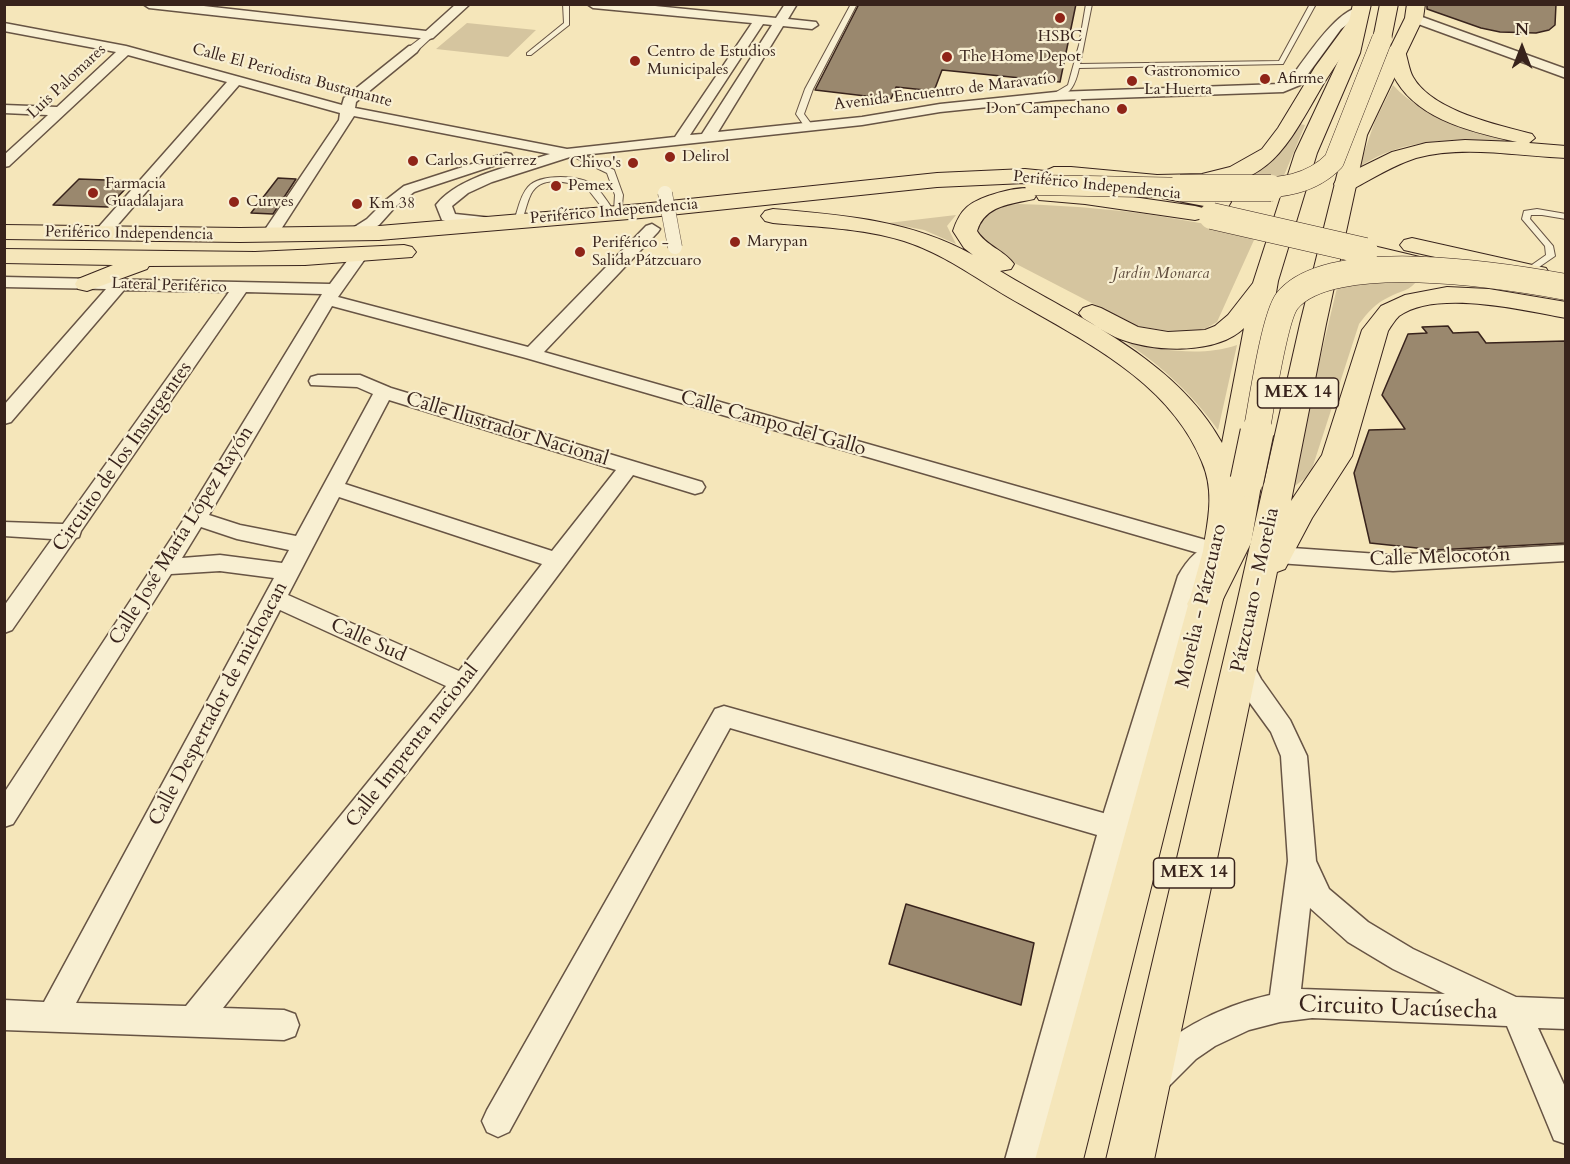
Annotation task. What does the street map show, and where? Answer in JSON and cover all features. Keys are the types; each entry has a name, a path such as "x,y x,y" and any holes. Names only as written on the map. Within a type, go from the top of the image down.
{"main road":[{"path":"1389,4 1389,45 1406,82 1437,108 1461,119 1509,134 1566,144"},
{"path":"1266,281 1232,327 1209,337 1153,339 1130,333 987,255 972,243 965,231 972,212 984,205 1029,185 1068,174 1191,182 1218,179 1260,160 1276,146 1360,12"},
{"name":"Morelia - Pátzcuaro","path":"1059,1160 1130,832 1204,604 1236,490 1266,281 1306,153 1352,53 1360,12"},
{"name":"Pátzcuaro - Morelia","path":"1130,1160 1357,135 1389,45 1413,17"},
{"path":"569,238 656,219 923,190 996,185 1248,189 1285,186 1311,178 1328,168 1334,160 1389,45"},
{"path":"1345,184 1390,160 1437,149 1566,152"},
{"name":"Periférico Independencia","path":"4,232 352,233 615,213 937,180 1029,185 1085,197 1216,209 1366,243"},
{"name":"Periférico Independencia","path":"4,256 225,260 359,256 569,238 1029,185"},
{"path":"772,216 878,227 913,236 942,249 1095,337 1145,370 1177,400 1200,428 1218,463 1236,490"},
{"path":"1366,243 1566,278"},
{"path":"1366,243 1566,299"},
{"path":"87,284 154,258"},
{"path":"1204,604 1235,543 1236,490 1280,320 1287,301 1301,290 1345,274 1397,270 1482,274 1566,287"},
{"path":"1254,603 1297,516 1336,456 1375,330 1390,311 1414,300 1447,296 1489,297 1566,310"}],"street":[{"path":"149,4 429,35"},
{"path":"270,234 346,120 349,101 464,4"},
{"path":"593,4 677,8 812,25"},
{"path":"708,136 791,4"},
{"name":"Avenida Encuentro de Maravatío","path":"572,152 862,121 940,108 1056,96 1283,88 1295,82 1337,26 1360,12"},
{"path":"1413,17 1566,74"},
{"path":"680,140 760,20"},
{"name":"Calle El Periodista Bustamante","path":"4,27 126,50 346,110 534,148 572,152"},
{"path":"4,45 23,31"},
{"name":"Luis Palomares","path":"4,163 126,50"},
{"path":"102,233 237,79"},
{"path":"4,110 59,111"},
{"path":"352,233 373,222 391,202 409,189 534,148"},
{"path":"518,221 463,221 448,218 444,205 463,190 487,179 572,152"},
{"path":"664,193 675,247"},
{"path":"532,354 652,229"},
{"name":"Calle José María López Rayón","path":"4,816 196,518 330,294 359,256"},
{"name":"Lateral Periférico","path":"4,282 240,288 330,294"},
{"path":"4,418 119,285"},
{"name":"Circuito de los Insurgentes","path":"4,624 71,532 240,288"},
{"name":"Calle Campo del Gallo","path":"330,294 1218,551"},
{"name":"Calle Ilustrador Nacional","path":"318,381 360,381 384,392 695,488"},
{"name":"Calle Despertador de michoacan","path":"53,1016 384,392"},
{"name":"Calle Imprenta nacional","path":"194,1022 463,683 628,468"},
{"path":"334,488 557,561"},
{"path":"196,518 237,532 303,546"},
{"path":"4,529 71,532"},
{"path":"220,563 237,532"},
{"path":"1026,1160 1130,832 1192,576 1200,562 1218,551"},
{"name":"Calle Melocotón","path":"1278,555 1393,563 1566,553"},
{"path":"164,567 220,563 289,572"},
{"name":"Calle Sud","path":"274,598 463,683"},
{"path":"1240,662 1251,685 1281,728 1294,756 1302,861 1284,1005"},
{"path":"498,1121 724,716 1130,832"},
{"path":"1302,861 1319,898 1358,932 1403,959 1517,1014 1566,1128"},
{"name":"Circuito Uacúsecha","path":"1147,1085 1189,1045 1241,1016 1284,1005 1312,1003 1517,1014 1566,1014"},
{"path":"4,1014 284,1025"}],"lane":[{"path":"529,54 567,24 566,4"},
{"path":"808,125 800,114 808,89 854,4"},
{"path":"1056,96 1071,86 1089,4"},
{"path":"1077,66 1281,63 1313,4"},
{"path":"572,152 611,172 619,195 615,213"},
{"path":"518,221 530,189 539,182 557,179 590,186 615,213"},
{"path":"1529,271 1551,256 1549,246 1526,219 1527,213 1547,212 1563,219"}],"green space":[{"path":"467,23 536,30 508,57 436,49"},
{"path":"1393,85 1406,97 1437,115 1471,128 1523,143 1458,141 1418,144 1379,156 1359,167 1375,121"},
{"path":"1300,124 1305,125 1273,202 1205,188"},
{"name":"Jardín Monarca","path":"1018,204 1103,209 1167,217 1222,228 1254,240 1217,322 1203,330 1176,332 1136,326 997,254 973,230 989,208"},
{"path":"956,215 947,226 956,244 924,230 888,223"},
{"path":"1345,254 1418,279 1409,288 1376,305 1359,324 1310,475 1289,490"},
{"path":"1127,343 1169,350 1196,351 1210,351 1237,345 1218,430 1177,382"}],"building":[{"name":"The Home Depot","path":"859,4 1076,4 1060,82 942,70 934,91 896,87 891,99 815,90"},
{"path":"1427,4 1556,4 1555,25 1549,30 1536,33 1500,32 1481,28 1427,9"},
{"path":"278,178 296,179 273,214 251,213"},
{"name":"Farmacia Guadalajara","path":"79,179 133,181 108,207 53,205"},
{"path":"1448,326 1453,333 1478,332 1486,343 1566,341 1566,543 1436,550 1370,543 1354,473 1369,430 1405,429 1382,395 1408,334 1427,333 1422,327"},
{"path":"906,904 1034,943 1021,1005 889,964"}],"place":[{"name":"HSBC","path":"1060,18"},
{"name":"The Home Depot","path":"947,57"},
{"name":"Centro de Estudios Municipales","path":"635,61"},
{"name":"Afirme","path":"1265,79"},
{"name":"Gastronomico La Huerta","path":"1132,81"},
{"name":"Don Campechano","path":"1122,109"},
{"name":"Delirol","path":"670,157"},
{"name":"Carlos Gutierrez","path":"413,161"},
{"name":"Chivo's","path":"633,163"},
{"name":"Pemex","path":"556,186"},
{"name":"Farmacia Guadalajara","path":"93,193"},
{"name":"Curves","path":"234,202"},
{"name":"Km 38","path":"357,204"},
{"name":"Marypan","path":"735,242"},
{"name":"Periférico - Salida Pátzcuaro","path":"580,252"}]}
